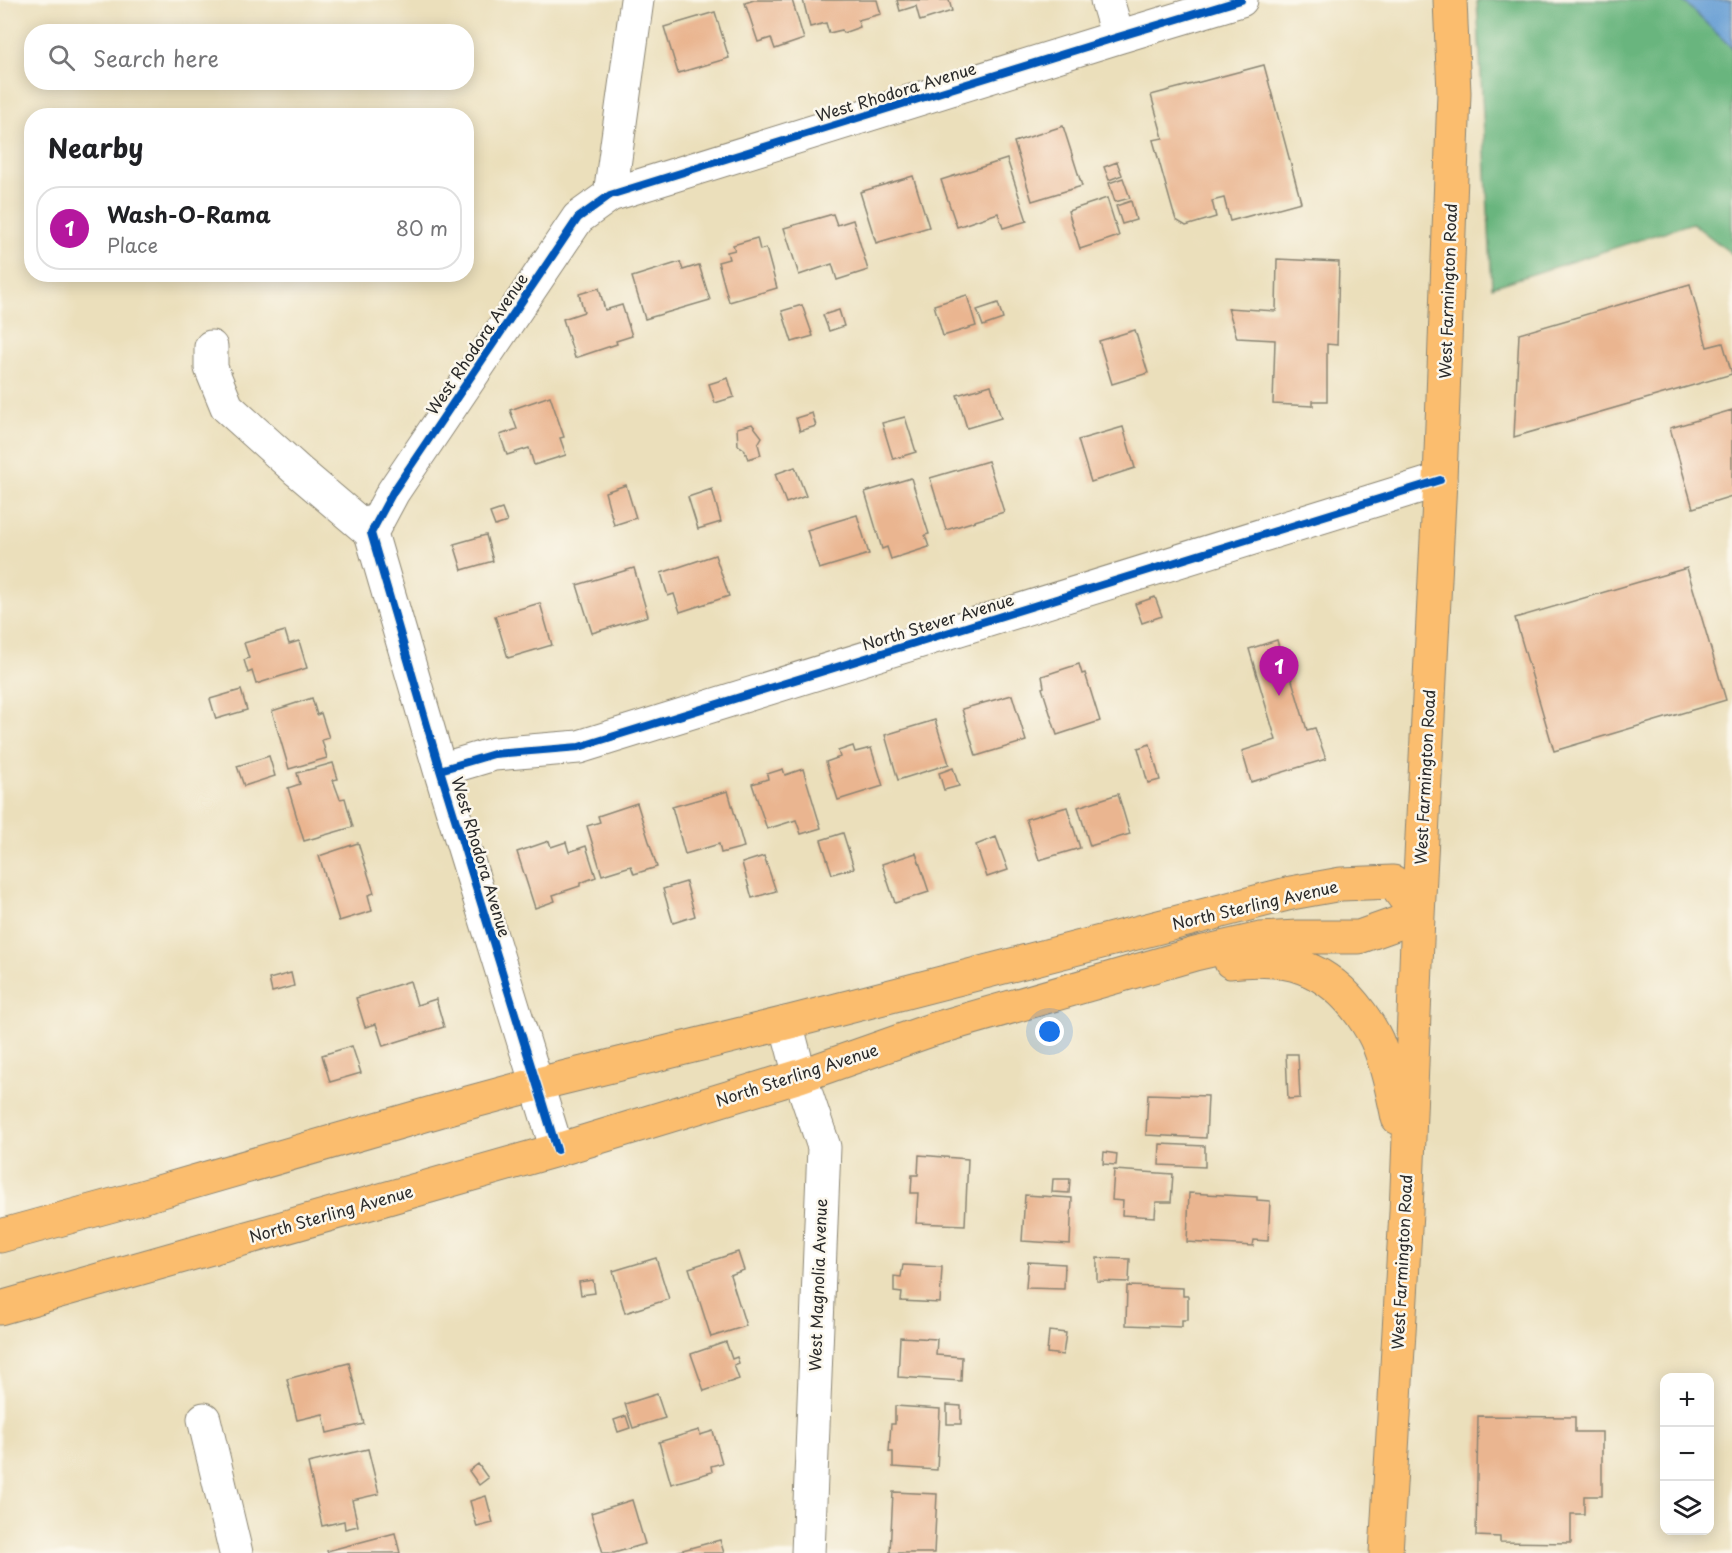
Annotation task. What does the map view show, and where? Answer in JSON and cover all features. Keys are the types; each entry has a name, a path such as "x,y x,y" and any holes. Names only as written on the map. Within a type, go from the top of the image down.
{"main road":[{"name":"West Farmington Road","path":"1386,1553 1406,1212 1440,480 1454,105 1450,0"},
{"name":"North Sterling Avenue","path":"0,1236 538,1084 1292,893 1324,886 1393,882 1418,916 1359,937 1278,938 1241,943 1195,954 932,1030 800,1076 557,1150 0,1308"},
{"path":"1006,1008 1166,972 1247,960 1290,963 1318,974 1339,987 1349,998 1379,1045 1390,1080 1399,1125 1406,1178 1406,1212"}],"street":[{"path":"610,195 637,0"},
{"path":"1107,0 1118,37"},
{"name":"West Rhodora Avenue","path":"557,1150 440,770 371,533 393,492 578,219 610,195 1241,0"},
{"path":"211,347 211,368 227,407 371,533"},
{"name":"North Stever Avenue","path":"440,770 494,754 579,747 1440,480"},
{"name":"West Magnolia Avenue","path":"786,1023 800,1076 824,1147 808,1553"},
{"path":"204,1419 236,1553"}],"green space":[{"path":"1477,0 1732,0 1732,254 1692,223 1492,287"}],"water":[{"path":"1682,0 1732,0 1732,48"}],"building":[{"path":"754,0 792,0 804,39 775,49 771,38 758,42 745,3"},
{"path":"803,0 877,0 881,14 858,20 860,27 843,33 842,30 829,33 826,23 810,27"},
{"path":"897,0 949,0 952,11 920,21 916,6 900,11"},
{"path":"715,12 729,58 678,73 664,27"},
{"path":"1264,65 1301,202 1230,221 1224,198 1212,201 1216,217 1186,226 1176,220 1153,140 1163,138 1151,95"},
{"path":"1063,126 1082,186 1032,201 1014,142"},
{"path":"1007,159 1027,221 1003,228 998,213 957,227 941,180"},
{"path":"1117,162 1122,175 1109,180 1104,167"},
{"path":"913,176 929,227 876,243 860,192"},
{"path":"1123,178 1130,198 1115,202 1109,183"},
{"path":"1107,198 1119,236 1080,249 1068,211"},
{"path":"1131,201 1136,220 1122,224 1116,206"},
{"path":"833,214 837,225 853,220 868,270 837,280 832,264 799,275 784,228"},
{"path":"757,238 760,250 766,248 777,288 729,302 718,262 729,259 727,252 735,250 733,245"},
{"path":"1277,259 1339,262 1337,345 1327,344 1327,401 1313,401 1313,406 1273,404 1275,340 1237,338 1228,308 1276,311"},
{"path":"680,262 683,270 699,265 710,300 645,319 632,277"},
{"path":"1690,284 1707,347 1723,343 1732,374 1514,437 1519,334"},
{"path":"599,288 605,310 622,305 632,336 616,341 617,344 575,358 563,319 584,312 579,294"},
{"path":"967,295 976,326 943,336 934,305"},
{"path":"998,303 1003,319 983,326 977,310"},
{"path":"802,305 813,336 792,342 782,311"},
{"path":"839,310 844,326 829,331 823,315"},
{"path":"1135,330 1148,373 1112,384 1099,341"},
{"path":"728,378 734,397 715,403 709,384"},
{"path":"991,385 1001,418 967,428 957,395"},
{"path":"550,396 564,437 560,438 566,455 534,465 529,448 507,455 500,435 517,429 510,410"},
{"path":"1732,410 1732,496 1693,508 1670,428"},
{"path":"812,413 816,426 800,431 796,418"},
{"path":"905,417 916,452 893,459 882,423"},
{"path":"752,424 762,437 758,444 761,455 748,459 744,449 738,445 737,428"},
{"path":"1123,427 1135,468 1091,482 1078,440"},
{"path":"988,461 1004,512 946,530 930,478"},
{"path":"795,467 806,496 786,503 775,474"},
{"path":"911,478 929,534 925,535 929,547 891,559 887,547 882,549 865,492"},
{"path":"626,485 636,518 614,525 605,492"},
{"path":"712,489 721,522 698,529 688,497"},
{"path":"502,509 507,522 495,526 490,513"},
{"path":"857,515 869,554 819,569 807,530"},
{"path":"486,535 493,561 462,570 454,544"},
{"path":"715,555 729,596 680,612 674,594 668,596 661,573"},
{"path":"634,568 648,616 592,633 577,585"},
{"path":"1687,568 1726,700 1554,751 1515,618"},
{"path":"1155,597 1162,616 1142,623 1135,604"},
{"path":"540,603 552,645 508,658 495,616"},
{"path":"285,631 289,644 299,641 307,668 256,684 252,671 248,673 244,660 249,658 244,643"},
{"path":"1277,640 1281,655 1284,654 1307,730 1315,728 1326,759 1251,782 1242,751 1276,740 1249,649"},
{"path":"1079,664 1082,674 1085,673 1100,721 1057,735 1042,688 1044,687 1042,676"},
{"path":"241,690 247,710 216,719 210,699"},
{"path":"1012,695 1026,741 976,756 962,709"},
{"path":"312,698 317,715 321,713 329,738 322,740 327,758 289,769 272,711"},
{"path":"935,720 949,764 898,780 885,735"},
{"path":"1150,744 1160,780 1148,783 1138,748"},
{"path":"853,746 855,752 871,748 883,786 838,800 826,762 840,757 838,751"},
{"path":"269,756 275,776 244,786 237,766"},
{"path":"333,763 338,779 333,780 340,799 345,798 353,827 304,841 288,788 300,784 297,773"},
{"path":"953,768 959,786 944,790 939,773"},
{"path":"783,769 785,775 803,769 821,828 801,834 796,820 767,829 752,784 768,779 767,774"},
{"path":"728,791 744,847 721,853 719,844 685,854 672,807"},
{"path":"1118,794 1130,834 1090,846 1078,807"},
{"path":"637,803 657,867 634,874 631,866 602,875 587,826 600,822 598,816"},
{"path":"1067,807 1080,848 1039,860 1026,819"},
{"path":"843,833 854,868 832,874 821,840"},
{"path":"996,837 1008,870 987,877 976,845"},
{"path":"549,841 551,847 566,842 569,852 586,846 596,877 580,883 580,886 553,895 555,901 535,908 517,852"},
{"path":"358,843 374,893 368,895 372,911 339,921 319,856"},
{"path":"916,853 929,892 895,903 882,864"},
{"path":"764,856 776,891 752,898 742,863"},
{"path":"686,882 695,916 673,923 663,889"},
{"path":"291,973 294,986 272,992 269,979"},
{"path":"410,981 417,1005 436,999 444,1027 383,1046 376,1024 365,1027 356,998"},
{"path":"352,1046 361,1073 330,1082 322,1055"},
{"path":"1286,1054 1298,1054 1300,1098 1288,1099"},
{"path":"1148,1094 1208,1096 1206,1138 1146,1135"},
{"path":"1160,1144 1205,1146 1205,1167 1159,1165"},
{"path":"1104,1152 1117,1154 1116,1165 1103,1164"},
{"path":"919,1155 968,1159 965,1225 916,1223 918,1193 911,1193 912,1175 918,1175"},
{"path":"1114,1170 1173,1174 1171,1202 1156,1202 1155,1217 1122,1215 1123,1201 1112,1200"},
{"path":"1053,1179 1070,1179 1069,1193 1052,1192"},
{"path":"1189,1193 1257,1197 1257,1200 1270,1201 1268,1241 1254,1240 1253,1246 1187,1242"},
{"path":"1025,1195 1072,1198 1070,1244 1022,1241"},
{"path":"738,1252 744,1270 730,1275 746,1326 711,1337 689,1268"},
{"path":"656,1258 669,1299 625,1313 613,1271"},
{"path":"1097,1258 1130,1259 1129,1282 1097,1281"},
{"path":"1028,1262 1065,1264 1064,1289 1026,1288"},
{"path":"903,1265 942,1267 940,1303 901,1301 902,1293 894,1292 894,1276 901,1277"},
{"path":"593,1280 595,1293 581,1295 579,1282"},
{"path":"1127,1286 1183,1288 1183,1296 1188,1296 1188,1320 1182,1320 1182,1327 1126,1325"},
{"path":"1049,1331 1066,1333 1063,1355 1047,1353"},
{"path":"900,1337 937,1339 936,1355 962,1357 961,1381 898,1377"},
{"path":"726,1342 732,1359 737,1357 739,1363 734,1365 739,1379 704,1391 691,1354"},
{"path":"349,1363 364,1424 327,1433 323,1414 297,1420 287,1379"},
{"path":"657,1394 665,1418 633,1428 625,1404"},
{"path":"947,1405 961,1406 961,1424 947,1424"},
{"path":"895,1406 940,1409 937,1470 893,1467 893,1452 889,1452 891,1424 895,1424"},
{"path":"626,1416 630,1428 618,1432 614,1420"},
{"path":"1478,1416 1575,1417 1575,1432 1602,1432 1602,1496 1584,1496 1584,1514 1571,1514 1571,1543 1500,1542 1500,1537 1476,1536"},
{"path":"699,1430 700,1435 713,1431 722,1463 711,1466 712,1472 671,1484 659,1442"},
{"path":"368,1449 379,1494 352,1500 358,1526 345,1529 344,1521 322,1526 308,1463"},
{"path":"478,1464 488,1478 479,1485 469,1471"},
{"path":"893,1492 937,1494 934,1553 890,1553"},
{"path":"486,1496 493,1523 477,1527 470,1501"},
{"path":"632,1500 645,1544 614,1553 603,1553 591,1513"},
{"path":"395,1533 400,1553 328,1553 327,1551"},
{"path":"720,1540 724,1553 675,1553 675,1552"}],"cycle path":[{"path":"557,1150 440,770 371,533 393,492 578,218 610,195 1241,0"},
{"path":"440,770 494,754 579,747 1440,480"}],"place":[{"name":"Wash-O-Rama","path":"1279,696"}]}
